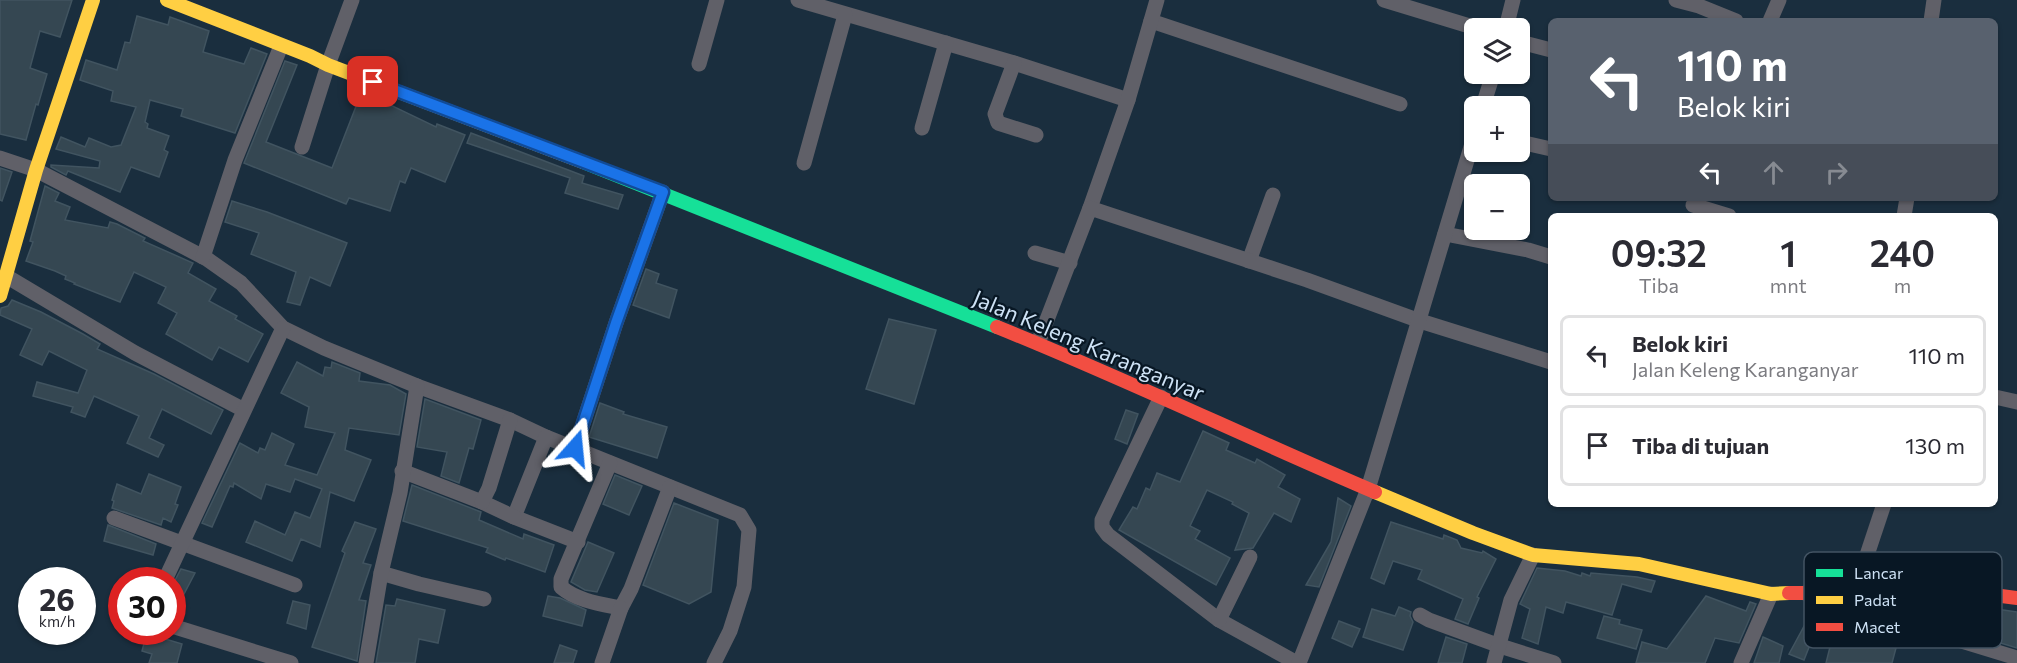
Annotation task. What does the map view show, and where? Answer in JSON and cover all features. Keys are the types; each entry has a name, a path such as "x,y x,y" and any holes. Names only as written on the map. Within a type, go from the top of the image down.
{"main road":[{"path":"0,296 36,170 93,0"},
{"name":"Jalan Keleng Karanganyar","path":"167,0 328,65 663,192 1038,343 1089,364 1264,445 1473,533 1533,555 1639,564 1771,594 1804,593"},
{"name":"Jalan Keleng Karanganyar","path":"2002,596 2017,598"}],"street":[{"path":"302,147 352,0"},
{"path":"699,64 717,0"},
{"path":"798,0 841,8 1128,100"},
{"path":"1038,343 1070,263 1128,100 1157,0"},
{"path":"1384,0 1464,24"},
{"path":"1508,18 1513,0"},
{"path":"1676,0 1700,3 1730,18"},
{"path":"1771,18 1779,0"},
{"path":"1931,18 1934,0"},
{"path":"804,163 841,8"},
{"path":"1151,21 1400,104"},
{"path":"922,128 946,43"},
{"path":"1530,45 1548,49"},
{"path":"203,257 235,160 281,46"},
{"path":"1014,63 995,119 998,123 1036,135"},
{"path":"1530,144 1548,148"},
{"path":"0,158 36,170 203,257 242,283 283,328 324,348 417,386 510,420 546,437 740,515 749,530 744,587 730,631 714,663"},
{"path":"1161,397 1101,520 1102,527 1108,535 1219,620 1298,663 1368,489 1467,162"},
{"path":"575,448 616,323 663,192"},
{"path":"1249,261 1273,195"},
{"path":"1692,206 1718,213"},
{"path":"1090,208 1420,321 1548,361"},
{"path":"1445,234 1548,256"},
{"path":"1035,253 1070,263"},
{"path":"6,276 135,353 244,410"},
{"path":"171,567 283,328"},
{"path":"366,663 381,573 400,493 417,386"},
{"path":"1998,398 2017,402"},
{"path":"482,502 489,488 510,420"},
{"path":"514,517 546,437"},
{"path":"610,463 563,573 561,587 569,593 597,603 621,608"},
{"path":"402,471 578,542"},
{"path":"602,663 621,608 631,589 670,487"},
{"path":"1868,552 1883,507"},
{"path":"114,518 296,585"},
{"path":"1494,663 1511,600 1533,555"},
{"path":"1219,620 1250,557"},
{"path":"381,573 418,584 484,598"},
{"path":"1741,663 1771,594"},
{"path":"1420,615 1500,646 1554,663"},
{"path":"186,630 291,663"},
{"path":"1984,648 2017,658"}],"building":[{"path":"0,0 72,0 60,37 40,31 30,68 47,74 26,140 0,134"},
{"path":"137,16 168,25 170,17 209,31 203,52 244,64 251,48 267,54 235,133 181,116 183,109 150,100 145,122 148,124 147,128 169,136 164,150 168,152 159,177 131,167 120,192 68,171 66,175 51,165 99,168 100,161 56,149 61,137 85,147 89,138 111,147 121,145 136,107 111,101 113,91 80,80 86,60 117,70 125,42 130,43"},
{"path":"285,61 297,65 266,142 332,168 362,91 387,101 386,103 436,127 437,124 465,135 445,182 411,168 405,183 400,181 390,211 349,198 346,204 244,163"},
{"path":"471,133 584,176 582,183 623,195 618,209 565,193 570,178 467,143"},
{"path":"0,168 12,172 2,201 0,200"},
{"path":"45,186 59,193 55,201 70,207 65,220 108,228 110,222 117,224 145,238 143,241 193,263 188,273 216,289 209,301 237,316 235,319 263,334 248,362 219,347 212,360 166,334 177,313 158,303 166,287 134,272 120,302 74,284 65,279 66,276 55,271 26,261 33,242 30,241"},
{"path":"232,201 347,243 330,286 310,277 300,305 287,302 296,272 251,254 259,233 225,222"},
{"path":"646,269 659,274 656,283 677,290 669,318 633,305"},
{"path":"12,300 83,334 100,344 97,349 154,374 223,410 211,434 162,409 149,438 164,445 158,457 127,443 139,416 94,396 85,417 71,412 73,407 33,396 37,382 78,393 87,370 49,351 42,365 20,355 32,329 0,315 1,308 8,306"},
{"path":"889,319 936,330 914,404 866,389"},
{"path":"297,362 323,376 325,367 331,368 332,362 360,373 359,381 390,385 406,394 399,435 349,428 345,450 371,460 354,501 330,492 320,547 301,539 292,561 246,542 255,521 285,535 295,512 310,518 322,489 295,479 290,492 266,484 261,499 234,483 233,487 230,486 212,527 202,523 240,443 258,453 260,448 265,450 272,433 294,444 285,465 317,475 335,433 305,427 309,407 281,393"},
{"path":"425,399 481,420 473,449 469,448 459,483 441,476 447,452 417,447"},
{"path":"600,403 624,412 623,414 667,427 657,458 589,437"},
{"path":"1126,410 1138,414 1127,444 1115,439"},
{"path":"1203,431 1229,443 1226,450 1255,463 1257,459 1285,475 1278,487 1300,499 1291,522 1274,513 1253,548 1235,550 1249,513 1232,504 1233,502 1207,490 1190,526 1200,531 1195,539 1230,558 1216,585 1119,530 1133,507 1137,509 1146,488 1150,490 1157,473 1180,482"},
{"path":"149,474 181,487 175,504 178,505 171,522 163,518 161,525 112,508 117,484 141,494"},
{"path":"615,475 642,486 629,515 603,504"},
{"path":"412,485 481,512 479,520 523,539 524,534 554,545 545,572 486,552 488,548 403,521"},
{"path":"1338,498 1351,506 1319,587 1306,585 1331,542"},
{"path":"674,503 718,520 711,592 689,604 643,585"},
{"path":"355,522 376,529 363,563 371,565 359,600 366,601 357,661 312,647 345,553 342,551"},
{"path":"1391,522 1443,539 1444,535 1457,540 1461,548 1482,553 1483,551 1496,559 1477,597 1479,598 1468,624 1455,619 1463,599 1418,579 1422,570 1393,561 1384,584 1371,578"},
{"path":"108,525 156,544 153,555 104,541"},
{"path":"588,542 614,553 597,592 585,590 571,582"},
{"path":"1537,568 1565,571 1581,576 1582,573 1590,576 1591,573 1655,581 1651,592 1622,584 1612,615 1566,602 1563,613 1546,607 1538,644 1522,638 1530,609 1520,604"},
{"path":"186,570 195,573 186,590"},
{"path":"548,596 560,598 586,610 582,626 543,616"},
{"path":"1706,596 1746,611 1750,602 1756,604 1739,643 1715,638 1705,663 1636,663 1642,642 1667,649"},
{"path":"397,599 445,610 438,643 419,639 415,663 376,663 386,605 395,606"},
{"path":"293,601 310,605 306,629 287,623"},
{"path":"1399,607 1411,612 1413,622 1403,650 1363,637 1372,609 1395,616"},
{"path":"2002,610 2017,612 2017,648 2002,643"},
{"path":"1604,616 1620,620 1619,624 1642,630 1636,649 1597,638"},
{"path":"1339,621 1360,629 1352,647 1332,638"},
{"path":"1804,626 1804,648 1809,648 1804,660 1789,654"},
{"path":"1446,637 1467,644 1462,663 1438,663"},
{"path":"1763,637 1783,646 1779,663 1754,663"},
{"path":"144,645 182,645 177,663 149,663 152,654 142,651"},
{"path":"560,645 577,651 573,663 554,663"},
{"path":"1830,648 1896,648 1892,663 1826,663"}],"traffic: fast":[{"path":"583,162 997,327"}],"traffic: slow":[{"path":"0,296 36,170 93,0"},
{"path":"167,0 328,65 583,162"},
{"path":"1375,492 1533,555 1639,564 1771,594 1789,593"}],"traffic: jam":[{"path":"997,327 1375,492"},
{"path":"1789,593 1804,593"},
{"path":"2002,596 2017,598"}],"route":[{"path":"373,82 663,192 616,323 575,448"}]}
